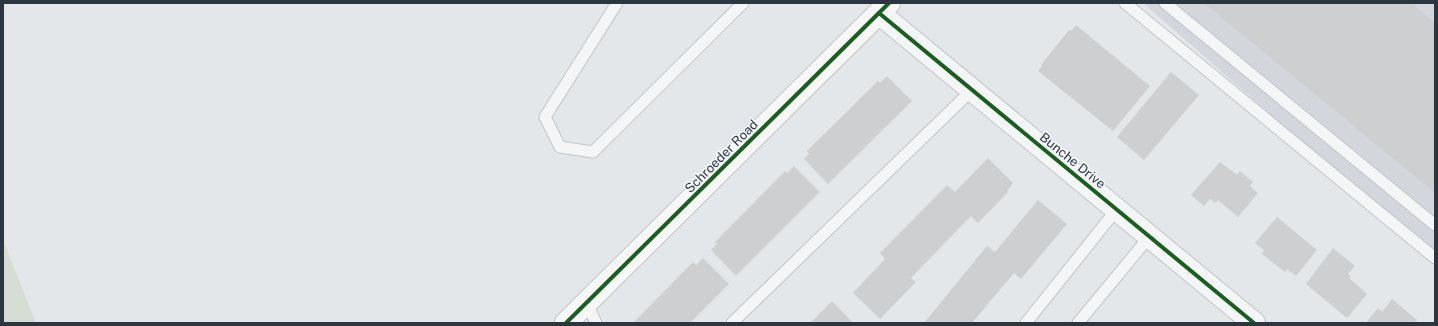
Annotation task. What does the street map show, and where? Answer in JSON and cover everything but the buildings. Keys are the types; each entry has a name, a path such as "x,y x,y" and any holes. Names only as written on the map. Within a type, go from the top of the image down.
{"street":[{"name":"Bunche Drive","path":"884,8 972,90 1254,323"},
{"name":"Schroeder Road","path":"566,323 884,8"}],"lane":[{"path":"617,3 545,117 560,147 593,152 743,3"},
{"path":"1125,3 1435,258"},
{"path":"1165,3 1435,225"},
{"path":"732,323 972,90"},
{"path":"1026,323 1117,209"},
{"path":"1078,323 1150,236"},
{"path":"587,303 596,323"}],"shaded area":[{"path":"1143,3 1435,3 1435,258"},
{"path":"3,240 36,323 3,323"}],"cycle path":[{"path":"566,323 889,3"},
{"path":"879,13 1254,323"}]}
